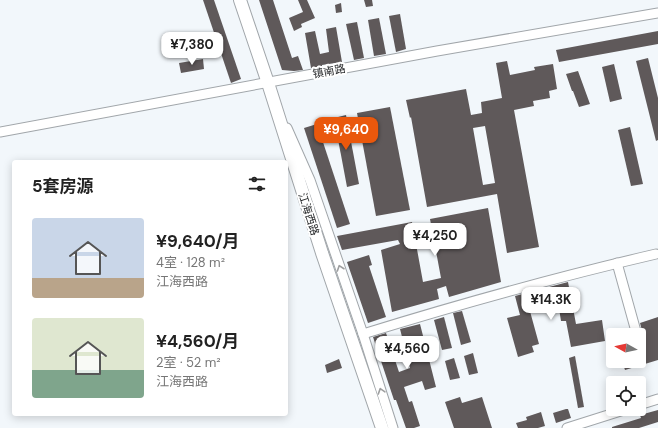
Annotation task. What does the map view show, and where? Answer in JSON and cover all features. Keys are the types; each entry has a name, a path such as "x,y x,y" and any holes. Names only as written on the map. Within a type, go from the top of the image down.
{"main road":[{"name":"江海西路","path":"240,0 322,253 382,428"}],"street":[{"name":"镇南路","path":"0,132 437,51 658,12"},
{"path":"268,83 310,180 394,428"},
{"path":"363,334 440,310 616,263 656,254"},
{"path":"616,263 635,328"},
{"path":"646,403 658,399"},
{"path":"567,428 606,416"}],"building":[{"path":"203,0 214,0 241,79 231,83"},
{"path":"259,0 273,0 292,58 298,56 303,70 282,70"},
{"path":"298,0 307,0 315,18 301,24 302,27 294,31 289,18 303,12"},
{"path":"364,0 372,0 373,6 366,7"},
{"path":"341,3 342,12 336,13 335,5"},
{"path":"400,14 406,49 396,52 389,16"},
{"path":"379,18 386,54 374,56 368,20"},
{"path":"357,22 364,58 354,60 346,24"},
{"path":"336,27 342,62 311,68 305,33 315,31 320,54 329,52 326,29"},
{"path":"658,31 658,44 559,62 556,50"},
{"path":"648,58 658,98 658,140 656,141 636,61"},
{"path":"203,59 204,69 181,73 179,63"},
{"path":"507,61 510,75 535,70 534,67 553,64 557,89 549,91 550,98 533,101 534,106 514,110 539,247 507,253 497,194 427,207 411,117 410,118 406,100 466,89 471,115 482,113 481,102 502,98 496,63","holes":["485,126 495,183 483,185 473,128"]},
{"path":"614,64 622,99 610,102 602,67"},
{"path":"578,71 590,104 579,107 566,74"},
{"path":"390,107 410,210 376,216 357,113"},
{"path":"346,115 359,184 347,187 334,118"},
{"path":"317,124 350,224 337,228 304,128"},
{"path":"630,127 643,184 631,186 618,130"},
{"path":"488,208 501,282 449,297 446,286 437,289 439,299 392,312 381,250 400,244 398,240 342,250 337,236 412,222 423,282 441,278 430,219"},
{"path":"369,255 372,265 369,266 386,317 368,323 347,262"},
{"path":"568,282 576,324 602,320 605,341 571,347 566,321 561,321 557,296 528,304 539,344 532,346 534,352 518,357 507,318 520,315 515,296"},
{"path":"462,311 471,342 461,345 453,313"},
{"path":"444,317 452,348 442,350 434,320"},
{"path":"658,317 658,360 646,364 646,328 641,328 640,323"},
{"path":"420,324 436,387 425,390 422,381 404,387 409,402 412,401 420,426 406,428 396,400 394,400 373,337 386,333 399,372 410,368 400,329"},
{"path":"473,353 478,373 469,375 464,356"},
{"path":"575,356 584,407 578,408 569,358"},
{"path":"454,358 460,378 450,380 445,361"},
{"path":"339,359 342,368 327,373 325,365"},
{"path":"460,397 462,403 482,397 492,428 454,428 445,402"},
{"path":"568,409 571,418 556,423 553,413"},
{"path":"658,410 658,422 639,428 612,428 641,418 640,416 646,416 646,413"},
{"path":"541,412 545,426 538,428 518,428 516,423 527,420 526,417"}]}
